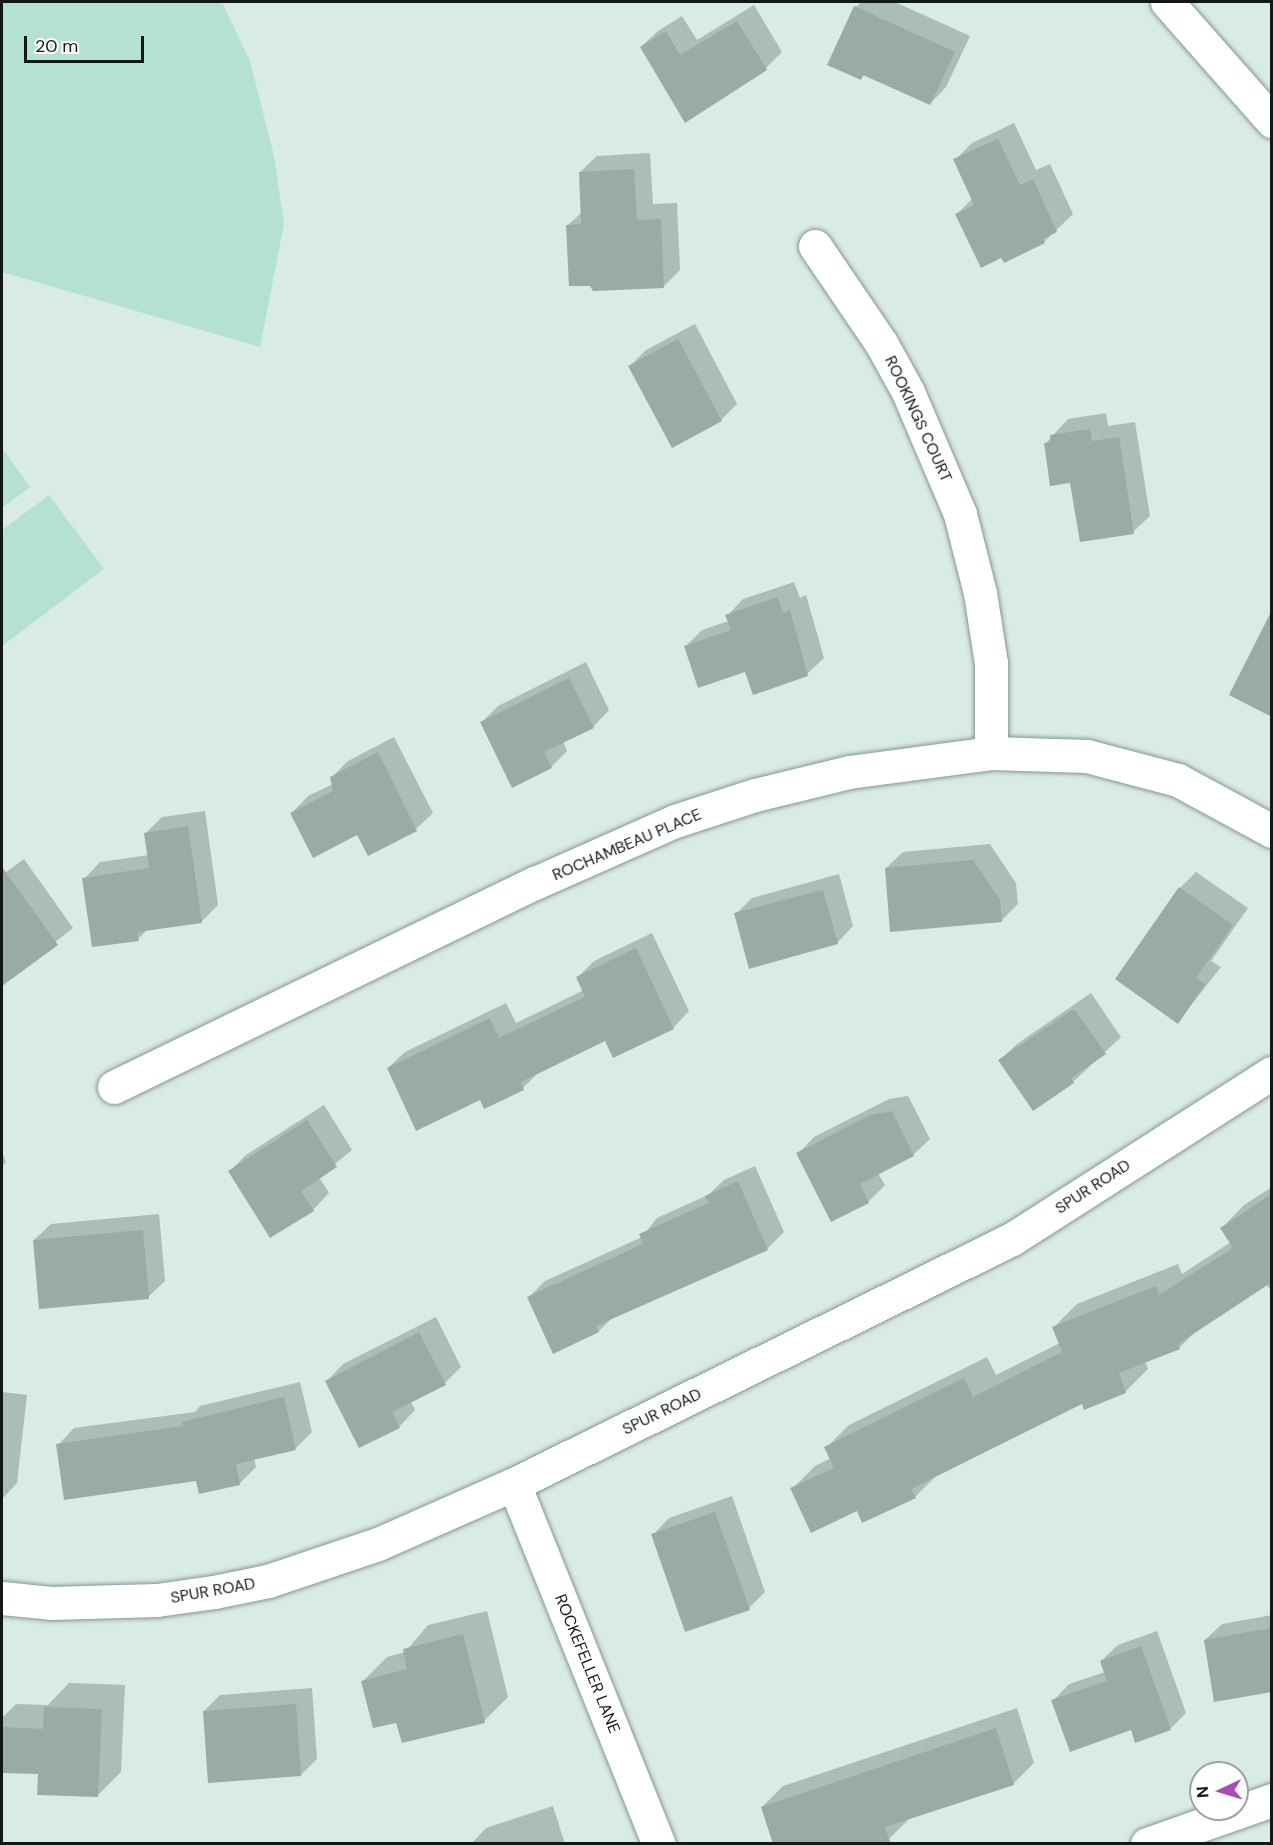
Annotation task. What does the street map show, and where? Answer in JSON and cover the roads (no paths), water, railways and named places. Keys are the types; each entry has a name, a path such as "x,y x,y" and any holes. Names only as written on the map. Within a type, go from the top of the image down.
{"street":[{"path":"1167,2 1272,121"},
{"name":"ROOKINGS COURT","path":"815,246 881,343 908,392 960,514 980,593 991,663 991,753"},
{"name":"ROCHAMBEAU PLACE","path":"114,1087 535,883 675,822 755,795 849,772 991,753 1087,756 1153,771 1238,809 1272,831"},
{"name":"SPUR ROAD","path":"2,1598 51,1603 157,1600 268,1581 378,1544 514,1484 1012,1239 1272,1073"},
{"name":"ROCKEFELLER LANE","path":"514,1484 658,1844"},
{"path":"1147,1844 1272,1800"}]}
